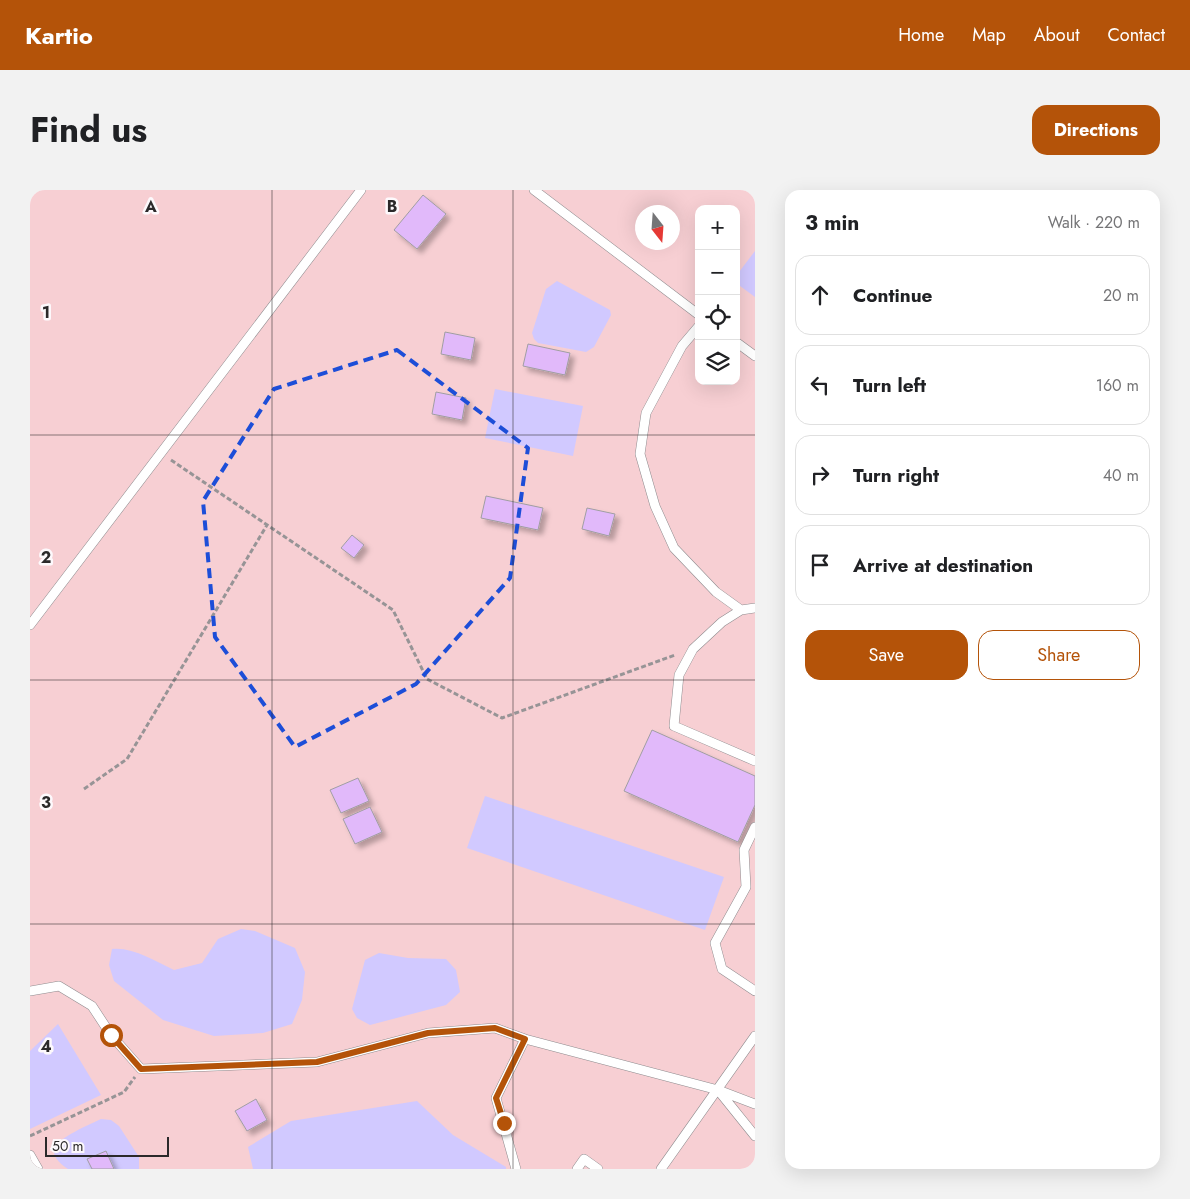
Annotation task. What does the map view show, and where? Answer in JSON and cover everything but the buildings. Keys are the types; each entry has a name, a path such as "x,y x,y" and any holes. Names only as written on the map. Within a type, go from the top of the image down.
{"lane":[{"path":"30,625 361,190"},
{"path":"534,190 695,312"},
{"path":"695,331 682,346 646,413 640,454 655,506 674,548 716,592 741,610"},
{"path":"740,345 755,356"},
{"path":"755,608 741,610 722,622 693,649 679,675 674,726 755,761"},
{"path":"755,827 744,850 746,887 715,943 722,969 755,991"},
{"path":"30,991 59,986 92,1006 111,1035 141,1069 317,1062 428,1033 495,1028 525,1039 718,1090 755,1104"},
{"path":"661,1169 755,1036"},
{"path":"516,1169 496,1098 525,1039"},
{"path":"718,1090 755,1136"},
{"path":"30,1155 38,1169"},
{"path":"577,1169 584,1159 598,1169"}],"path":[{"path":"160,453 394,610 427,680 502,718 693,649"},
{"path":"84,789 127,759 267,525"},
{"path":"30,1136 124,1092 141,1069"}],"highlighted area":[{"path":"397,350 528,448 510,578 416,684 295,747 215,637 203,501 274,389"}],"shaded area":[{"path":"30,190 748,190 755,195 755,1169 30,1169"},
{"path":"755,251 755,297 740,286 740,271"},
{"path":"557,281 610,310 611,315 594,347 586,352 538,343 534,339 532,333 546,289"},
{"path":"495,389 583,406 573,456 485,438"},
{"path":"485,796 724,877 705,930 467,848"},
{"path":"241,929 255,931 295,948 305,972 302,1000 292,1024 263,1033 214,1036 163,1020 114,981 109,965 112,949 136,952 174,970 202,963 218,939"},
{"path":"379,953 408,958 446,959 456,970 460,992 446,1005 370,1025 357,1018 352,1009 365,960"},
{"path":"58,1024 101,1095 30,1129 30,1051"},
{"path":"417,1101 453,1135 506,1167 506,1169 253,1169 248,1147 291,1121"},
{"path":"101,1119 111,1120 119,1126 139,1157 139,1169 68,1169 56,1158 54,1150 56,1145 74,1132"}],"route":[{"path":"111,1035 141,1069 317,1062 428,1033 495,1028 525,1039 496,1098 504,1123"}]}
